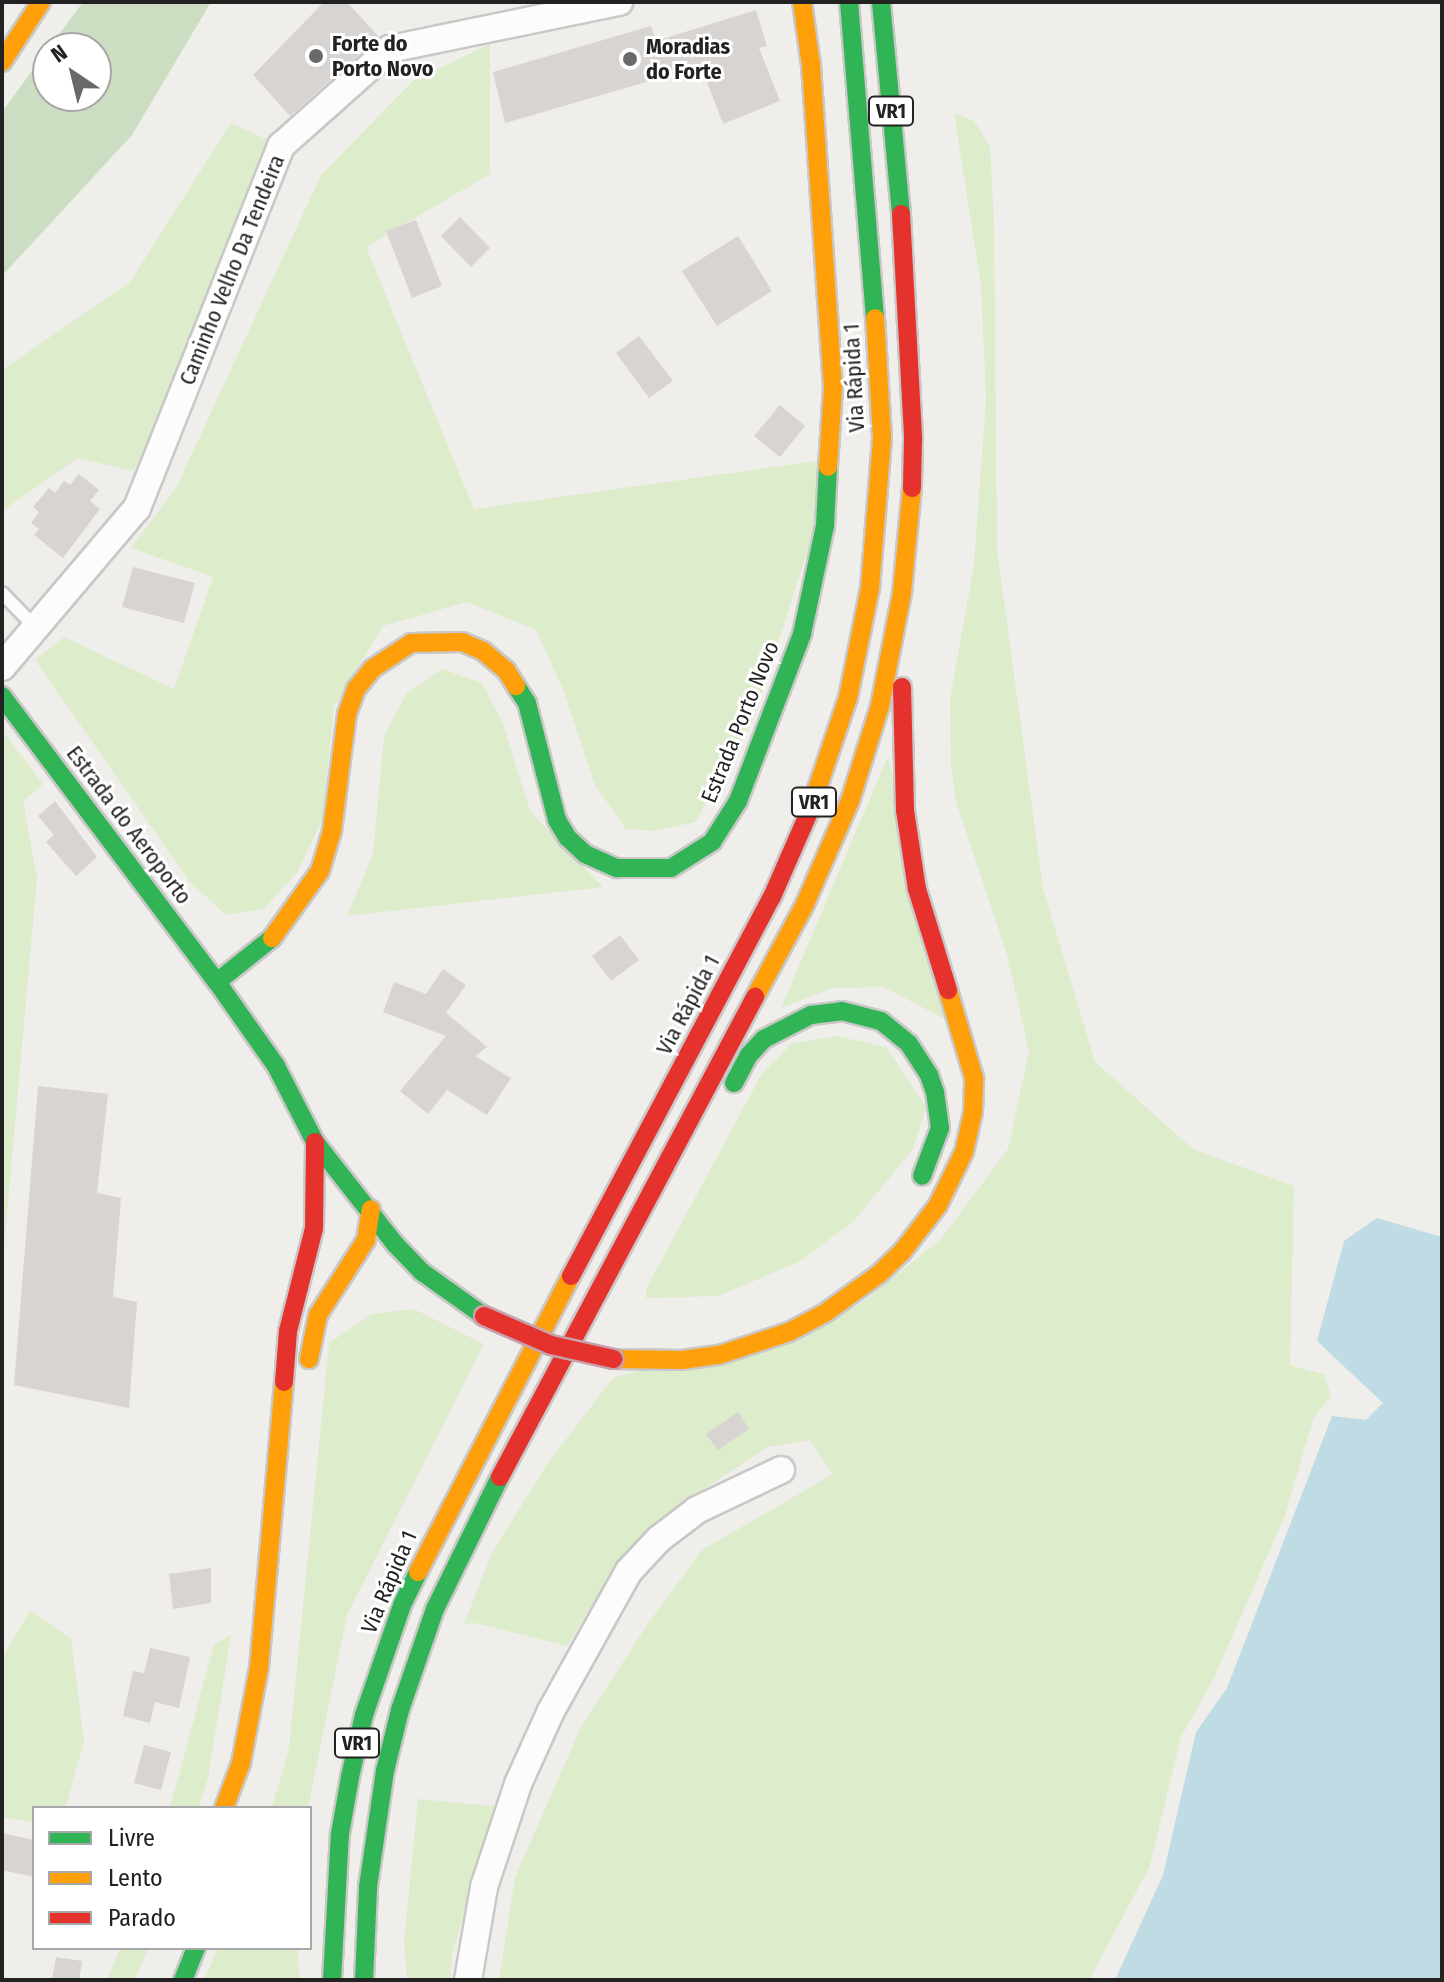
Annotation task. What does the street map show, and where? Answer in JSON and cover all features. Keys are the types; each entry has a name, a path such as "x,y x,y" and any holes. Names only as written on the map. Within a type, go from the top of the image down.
{"main road":[{"path":"2,62 41,2"},
{"name":"Estrada Porto Novo","path":"217,982 268,943 301,902 320,871 332,831 347,714 356,689 372,669 411,643 436,640 462,642 483,651 506,670 527,703 557,820 568,838 605,865 633,871 671,868 712,842 738,801 802,634 825,526 833,387 811,65 802,2"},
{"name":"Via Rápida 1","path":"332,1980 340,1834 350,1777 364,1715 402,1605 471,1464 772,897 819,789 848,698 870,588 882,438 881,384 849,2"},
{"name":"VR1","path":"364,1980 374,1833 400,1710 419,1650 473,1527 805,904 866,754 883,692 902,593 912,492 912,384 881,2"},
{"path":"276,1066 315,1142 379,1204 395,1244 422,1272 484,1316 551,1345 613,1359 682,1360 719,1355 789,1332 825,1313 879,1274 902,1252 938,1205 964,1152 973,1112 974,1078 917,889 905,810 901,741 902,593"},
{"name":"Estrada do Aeroporto","path":"2,696 217,982 276,1066"},
{"path":"727,1095 749,1055 764,1039 787,1025 827,1011 856,1012 881,1021 896,1031 920,1059 932,1083 939,1109 940,1128 935,1149 912,1191"},
{"path":"276,1066 316,1107"},
{"path":"225,1806 241,1763 259,1668 288,1331 317,1198 315,1142"},
{"path":"590,1308 683,1175"},
{"path":"306,1258 341,1224 379,1204"},
{"path":"307,1381 318,1315 366,1240 379,1204"},
{"path":"390,1269 422,1272"},
{"path":"328,1295 366,1273"},
{"path":"531,1309 595,1329"},
{"path":"183,1980 195,1950"}],"street":[{"name":"Caminho Velho Da Tendeira","path":"2,667 137,508 281,146 390,49 619,2"},
{"path":"468,1980 484,1887 518,1784 551,1711 629,1571 659,1539 697,1510 781,1470"}],"lane":[{"path":"2,593 36,628"}],"green space":[{"path":"83,2 211,2 132,135 2,276 2,112 32,71 32,112 112,112 112,32 61,32"},
{"path":"490,44 490,174 366,247 474,509 823,460 814,531 752,723 695,822 655,831 626,829 595,785 563,689 536,630 467,602 383,626 334,707 323,818 297,873 263,909 226,915 190,882 35,660 64,637 174,689 213,577 131,548 176,488 321,175 413,81"},
{"path":"954,113 974,121 990,146 994,221 997,549 1043,888 1095,1062 1193,1149 1294,1186 1290,1365 1324,1374 1331,1396 1314,1417 1284,1518 1214,1678 1181,1737 1149,1868 1089,1980 499,1980 515,1877 581,1727 647,1625 702,1550 833,1474 809,1440 768,1447 687,1500 624,1553 567,1646 475,1623 464,1624 492,1553 547,1464 613,1378 859,1305 941,1239 1008,1149 1029,1051 1007,955 956,802 951,766 950,699 974,565 986,399 981,285"},
{"path":"231,123 277,144 212,308 134,471 78,458 2,511 2,370 130,282"},
{"path":"442,669 482,683 503,724 530,811 603,887 347,916 373,854 384,736 406,694"},
{"path":"2,730 43,784 23,801 37,878 2,1270"},
{"path":"888,756 951,1022 883,987 833,988 781,1008"},
{"path":"837,1036 886,1047 926,1107 913,1149 854,1221 799,1262 718,1296 646,1298 646,1289 761,1075 791,1044"},
{"path":"414,1309 484,1344 347,1615 308,1806 273,1806 289,1748 329,1343 372,1314"},
{"path":"30,1610 71,1639 84,1743 66,1806 32,1806 32,1823 2,1817 2,1659"},
{"path":"231,1635 208,1778 200,1806 171,1806 214,1644"},
{"path":"418,1799 495,1806 452,1955 450,1980 407,1980 404,1942"},
{"path":"119,1950 147,1950 135,1980 107,1980"},
{"path":"217,1950 298,1950 299,1980 204,1980"}],"water":[{"path":"1377,1218 1442,1237 1442,1980 1115,1980 1163,1875 1196,1732 1227,1688 1332,1416 1366,1420 1383,1403 1317,1341 1344,1241"}],"building":[{"name":"Forte do Porto Novo","path":"324,2 347,2 379,37 290,116 253,75"},
{"name":"Moradias do Forte","path":"756,10 767,46 759,48 780,101 723,124 701,66 505,123 493,72 651,26 656,41"},
{"path":"460,217 490,248 471,267 441,236"},
{"path":"416,220 442,286 412,298 386,231"},
{"path":"738,236 772,291 717,326 682,271"},
{"path":"639,336 673,381 649,398 616,353"},
{"path":"780,405 805,426 780,457 754,436"},
{"path":"79,474 99,490 90,501 100,509 63,558 34,535 39,529 31,523 39,512 33,507 49,488 55,493 64,481 70,485"},
{"path":"133,567 195,583 184,623 122,607"},
{"path":"55,801 97,857 76,876 46,842 54,835 38,816"},
{"path":"620,935 639,960 611,981 592,956"},
{"path":"443,969 466,985 446,1013 487,1047 475,1056 511,1078 487,1115 447,1090 428,1114 400,1091 446,1036 383,1012 394,982 426,994"},
{"path":"38,1086 108,1094 97,1193 121,1198 113,1297 137,1302 129,1408 14,1385"},
{"path":"738,1412 749,1429 718,1450 706,1434"},
{"path":"211,1568 211,1603 173,1609 169,1574"},
{"path":"150,1648 190,1657 179,1708 155,1702 150,1723 123,1716 133,1671 144,1673"},
{"path":"144,1745 171,1752 161,1790 134,1783"},
{"path":"2,1833 32,1840 32,1877 2,1870"},
{"path":"56,1957 82,1961 79,1980 52,1980"}],"traffic: fast":[{"path":"849,2 875,318"},
{"path":"881,2 901,214"},
{"path":"516,686 527,703 557,820 568,838 585,854 617,868 671,868 712,842 738,801 802,634 825,526 828,467"},
{"path":"2,696 217,982 272,938"},
{"path":"217,982 276,1066 315,1142 395,1244 422,1272 484,1316"},
{"path":"734,1083 749,1055 764,1039 811,1015 842,1011 881,1021 909,1044 929,1075 935,1092 940,1128 922,1176"},
{"path":"364,1980 368,1887 385,1771 400,1710 435,1609 500,1477"},
{"path":"332,1980 340,1834 350,1777 364,1715 402,1605 418,1572"},
{"path":"183,1980 195,1950"}],"traffic: slow":[{"path":"2,62 41,2"},
{"path":"802,2 811,65 833,387 828,467"},
{"path":"810,810 848,698 870,588 882,438 875,318"},
{"path":"755,997 805,904 850,801 880,706 902,593 912,488"},
{"path":"272,938 320,871 332,831 347,714 356,689 372,669 411,643 462,642 483,651 506,670 516,686"},
{"path":"613,1359 682,1360 719,1355 789,1332 825,1313 879,1274 902,1252 938,1205 964,1152 973,1112 974,1078 948,990"},
{"path":"309,1359 318,1315 366,1240 371,1209"},
{"path":"418,1572 571,1276"},
{"path":"225,1806 241,1763 259,1668 284,1382"}],"traffic: jam":[{"path":"901,214 913,439 912,488"},
{"path":"902,687 905,810 917,889 948,990"},
{"path":"571,1276 772,897 810,810"},
{"path":"500,1477 755,997"},
{"path":"284,1382 288,1331 314,1228 315,1142"},
{"path":"484,1316 551,1345 613,1359"}],"place":[{"name":"Forte do Porto Novo","path":"316,56"},
{"name":"Moradias do Forte","path":"630,59"}]}
